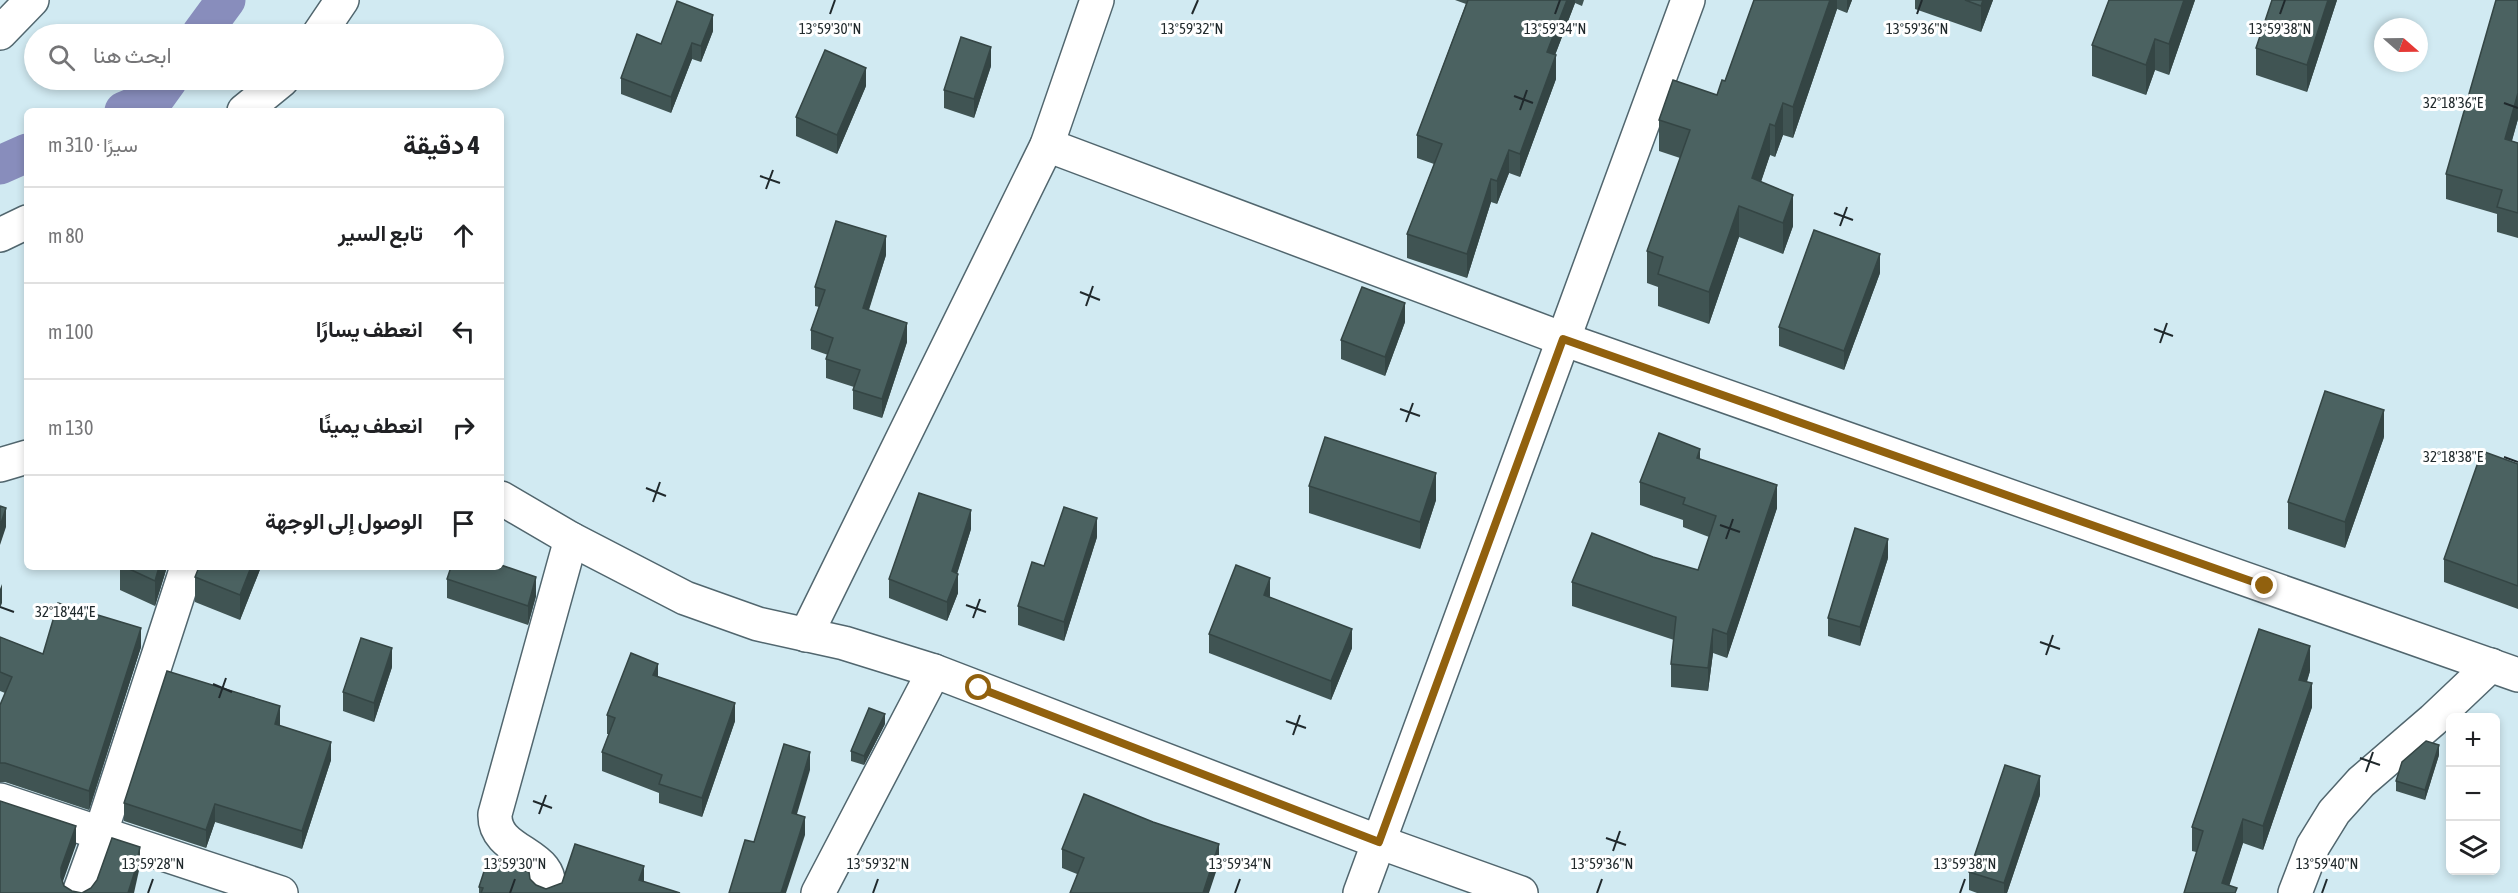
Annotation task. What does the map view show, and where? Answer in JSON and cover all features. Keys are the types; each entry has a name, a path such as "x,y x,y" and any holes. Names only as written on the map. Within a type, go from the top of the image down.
{"street":[{"path":"0,33 32,0"},
{"path":"326,24 342,0"},
{"path":"806,635 1047,145 1097,0"},
{"path":"1360,893 1688,0"},
{"path":"248,108 270,90"},
{"path":"276,108 280,90"},
{"path":"1047,145 1563,339 2504,670"},
{"path":"0,235 24,223"},
{"path":"0,465 24,458"},
{"path":"504,500 571,539 685,598 758,624 870,650 934,670 1379,842 1521,893"},
{"path":"547,893 548,878 542,867 500,835 495,826 495,814 571,539"},
{"path":"79,893 186,570"},
{"path":"818,893 934,670"},
{"path":"2295,893 2313,846 2334,812 2361,782 2433,720 2504,670"},
{"path":"0,800 281,893"}],"building":[{"path":"1468,0 1567,0 1547,52 1556,55 1520,154 1509,150 1497,181 1491,179 1467,254 1407,234 1442,144 1417,135"},
{"path":"1754,0 1830,0 1793,107 1783,103 1775,126 1770,124 1752,178 1793,195 1783,223 1739,206 1709,292 1658,274 1663,257 1647,251 1690,130 1659,120 1673,80 1717,95 1722,80 1725,81"},
{"path":"1965,0 1983,0 1981,6"},
{"path":"2109,0 2184,0 2169,44 2155,39 2146,65 2092,45"},
{"path":"2272,0 2328,0 2307,65 2256,48"},
{"path":"2496,0 2518,0 2518,93 2505,139 2518,143 2518,213 2497,207 2502,190 2446,174"},
{"path":"677,1 713,15 701,46 692,43 671,97 621,78 637,34 661,44"},
{"path":"961,37 991,47 974,99 944,90"},
{"path":"825,50 866,68 837,135 796,117"},
{"path":"836,221 886,236 863,308 907,323 882,399 853,390 860,370 826,359 833,338 811,330 825,290 815,287"},
{"path":"1814,230 1880,254 1844,351 1779,327"},
{"path":"1362,287 1405,303 1385,357 1341,340"},
{"path":"2325,391 2384,410 2345,522 2288,502"},
{"path":"1659,433 1700,449 1697,458 1777,485 1727,634 1713,629 1708,668 1671,664 1676,617 1572,582 1592,533 1653,557 1698,570 1716,516 1683,504 1685,498 1640,482"},
{"path":"1325,437 1436,473 1420,522 1309,486"},
{"path":"2482,451 2518,464 2518,586 2444,559"},
{"path":"919,493 971,510 952,571 958,574 947,602 889,579"},
{"path":"0,506 6,508 0,526"},
{"path":"1064,507 1097,518 1064,622 1018,606 1032,562 1044,566"},
{"path":"1855,528 1888,539 1860,627 1828,618"},
{"path":"1236,565 1270,578 1264,595 1352,629 1331,681 1209,634"},
{"path":"504,566 536,577 528,606 447,579 450,570 504,570"},
{"path":"131,570 158,570 155,581"},
{"path":"198,570 250,570 240,595 195,577"},
{"path":"58,603 141,628 89,791 0,763 0,705 12,677 0,672 0,637 43,654"},
{"path":"2259,629 2310,646 2299,680 2312,683 2263,826 2243,819 2222,883 2237,888 2235,893 2184,893 2203,831 2192,827"},
{"path":"361,638 392,648 374,703 343,692"},
{"path":"631,653 658,664 653,675 735,703 702,798 659,784 662,775 602,752 615,718 607,715"},
{"path":"167,671 280,706 275,724 331,742 302,831 215,804 206,830 124,803"},
{"path":"869,708 885,714 864,756 851,751"},
{"path":"2426,741 2439,745 2425,790 2396,781 2402,762"},
{"path":"784,744 810,752 792,813 805,817 781,893 729,893 745,840 754,842"},
{"path":"2005,765 2040,776 2004,883 1969,872"},
{"path":"1084,794 1153,822 1219,844 1203,893 1070,893 1084,858 1062,849"},
{"path":"0,801 76,826 61,868 61,877 64,886 82,893 0,893"},
{"path":"112,838 140,847 128,893 82,893 91,888 97,880"},
{"path":"575,844 644,866 639,880 680,893 481,893 483,888 479,887 488,859 529,872 530,879 536,885 546,889 562,883"}],"waterway":[{"path":"208,24 226,0"},
{"path":"131,108 155,98 161,90"},
{"path":"0,165 24,154"}],"route":[{"path":"979,688 1379,842 1563,339 2265,586"}]}
